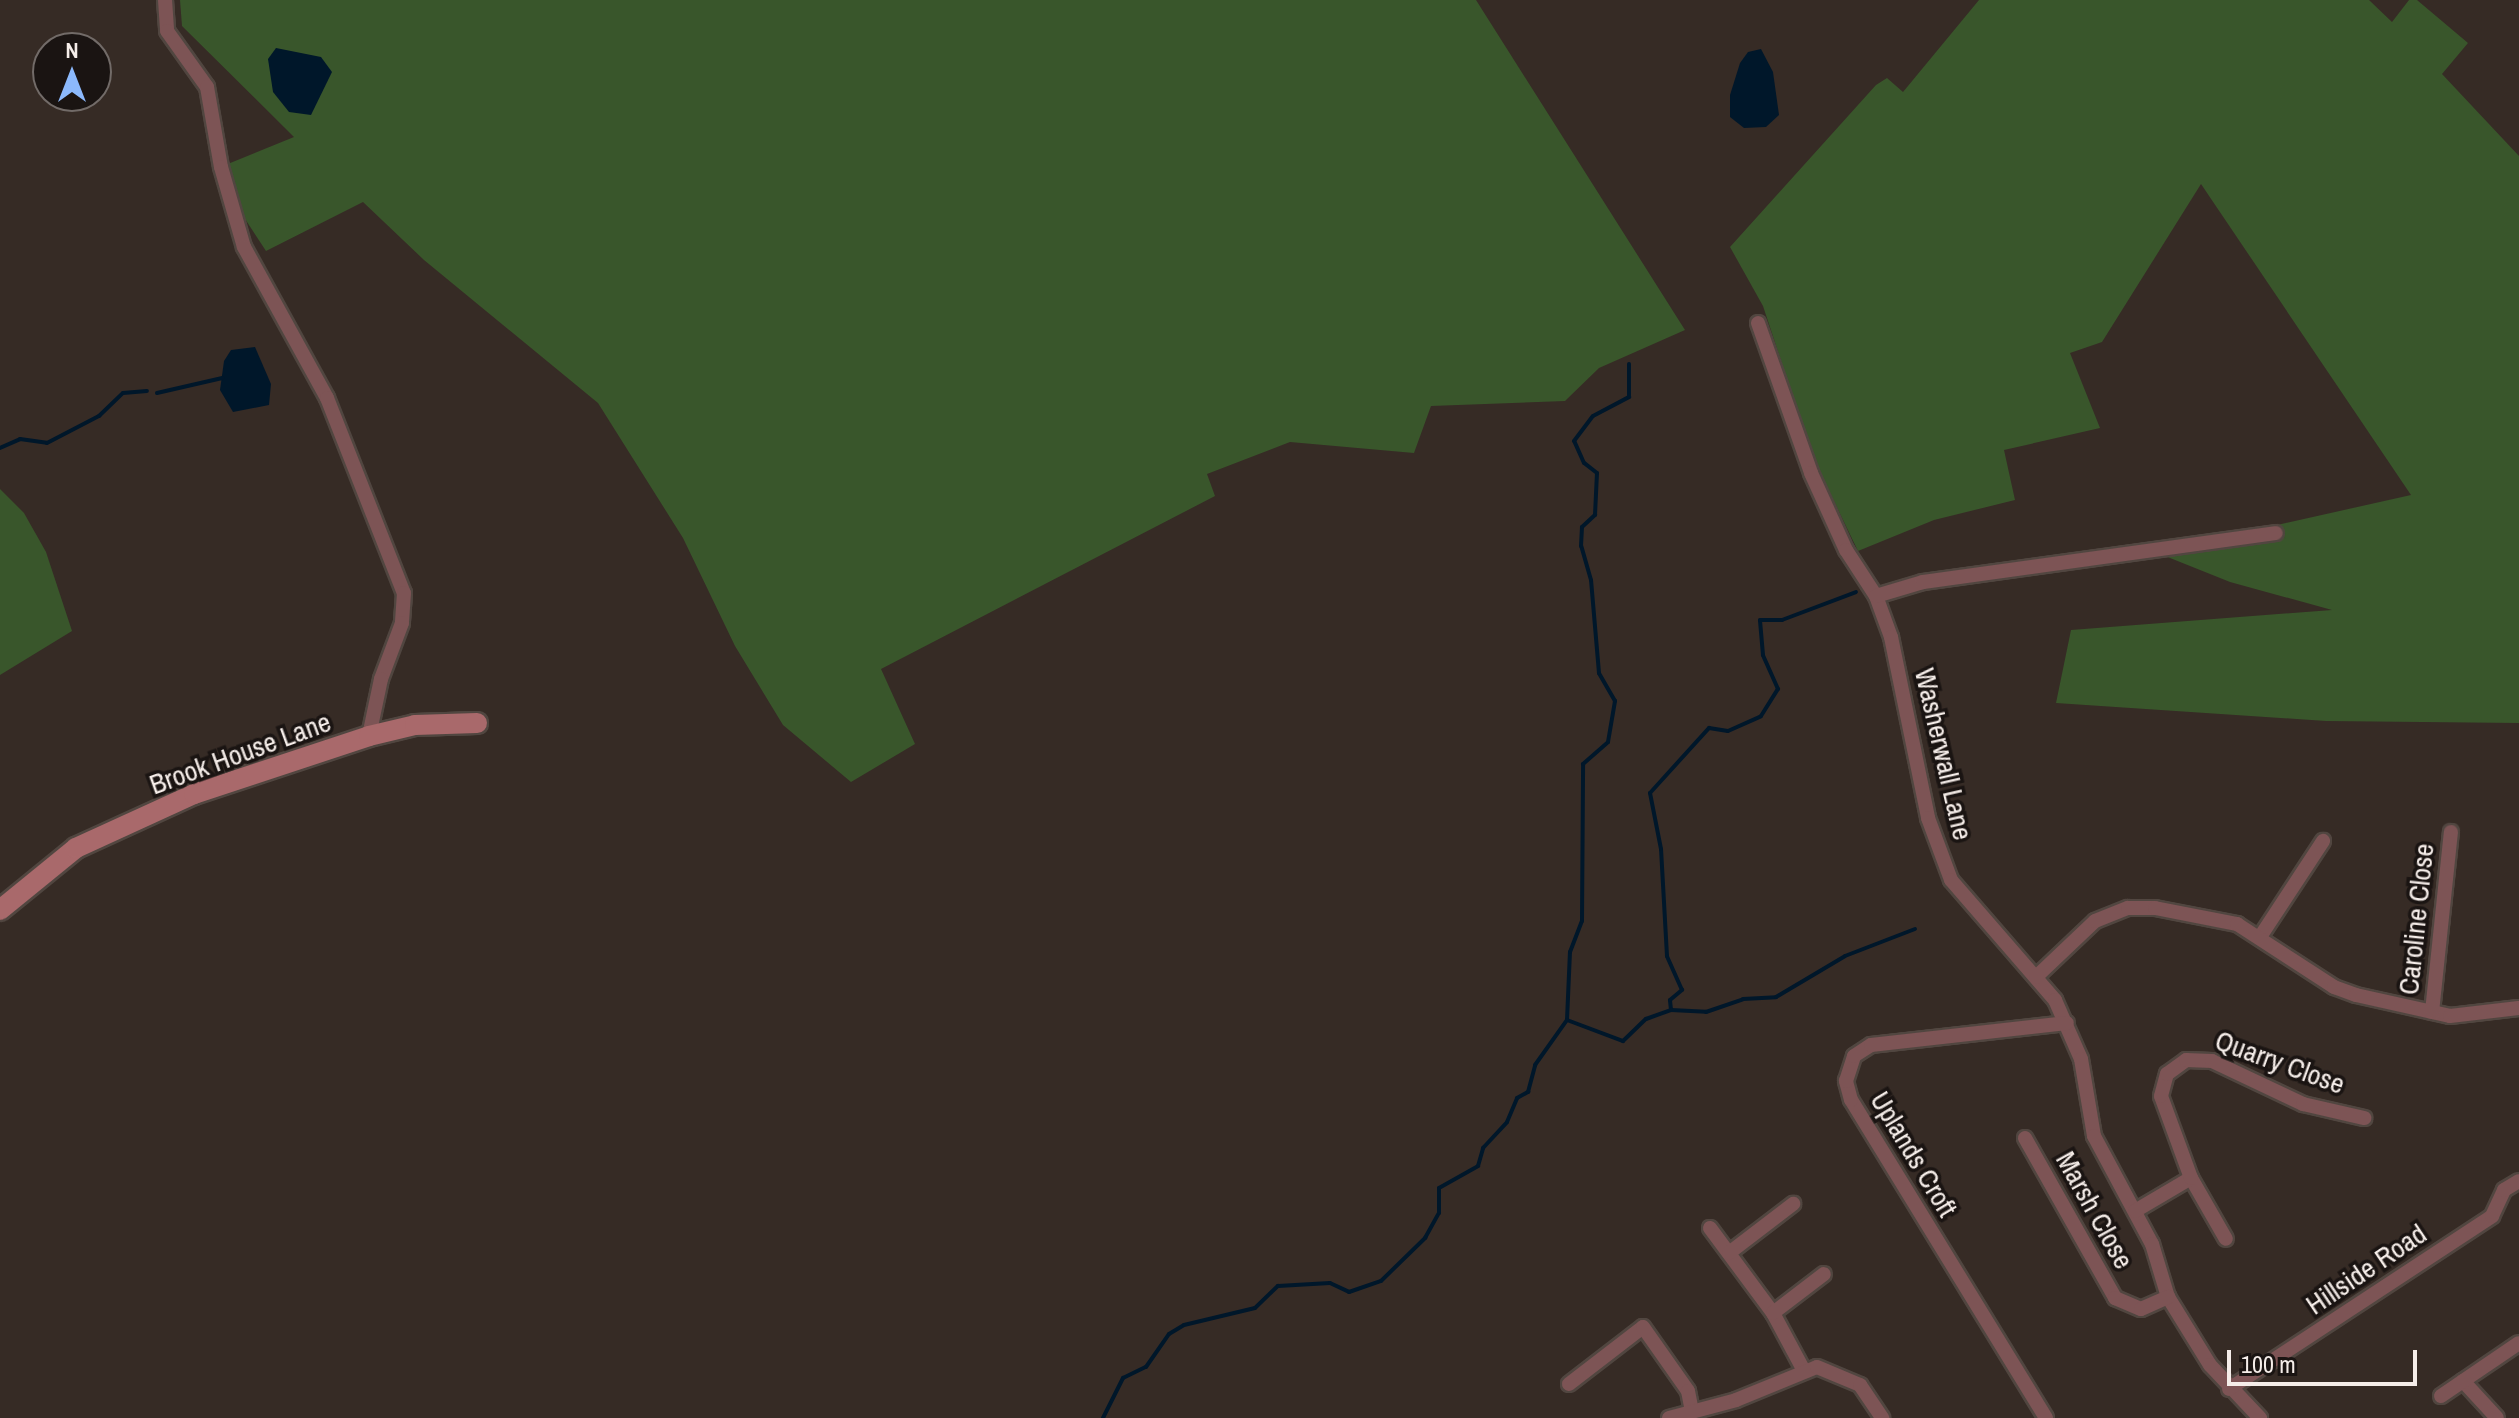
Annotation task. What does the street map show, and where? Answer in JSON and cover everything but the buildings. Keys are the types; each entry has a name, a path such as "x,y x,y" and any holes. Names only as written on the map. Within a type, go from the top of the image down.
{"street":[{"path":"165,0 167,31 207,87 221,167 244,247 327,398 404,593 402,623 381,679 369,736"},
{"name":"Washerwall Lane","path":"1758,323 1811,473 1846,550 1876,596 1891,637 1939,853 1961,895 2036,977 2067,1023 2081,1059 2094,1136 2135,1211 2168,1297 2229,1389 2260,1418"},
{"path":"1876,596 1923,582 2276,533"},
{"name":"Brook House Lane","path":"0,910 76,848 194,794 369,736 415,725 477,723"},
{"name":"Caroline Close","path":"2432,1012 2451,832"},
{"path":"2260,937 2323,841"},
{"path":"2036,977 2086,928 2128,908 2212,917 2260,937 2334,987 2432,1012 2469,1017 2519,1008"},
{"name":"Uplands Croft","path":"2046,1418 1851,1100 1846,1081 1854,1056 1878,1043 2067,1023"},
{"name":"Quarry Close","path":"2226,1239 2191,1178 2161,1096 2167,1074 2186,1060 2212,1061 2303,1104 2364,1118"},
{"name":"Marsh Close","path":"2025,1138 2115,1298 2141,1309 2168,1297"},
{"path":"2135,1211 2191,1178"},
{"name":"Hillside Road","path":"2229,1389 2492,1216 2504,1190 2519,1181"},
{"path":"1729,1253 1793,1204"},
{"path":"1710,1228 1773,1313 1803,1369"},
{"path":"1773,1313 1824,1274"},
{"path":"1569,1384 1643,1327 1688,1391 1692,1411"},
{"path":"2441,1396 2519,1343"},
{"path":"1669,1418 1736,1400 1803,1369 1826,1368 1852,1379 1882,1418"},
{"path":"2463,1381 2497,1418"}],"green space":[{"path":"180,0 1476,0 1685,330 1599,368 1565,401 1431,406 1414,453 1290,442 1207,474 1215,496 881,669 915,744 851,782 783,725 735,646 683,538 598,403 424,260 363,202 266,251 213,170 294,137 182,26"},
{"path":"1979,0 2369,0 2392,22 2409,0 2417,0 2468,43 2442,74 2519,156 2519,723 2326,721 2056,703 2071,630 2332,610 2230,582 2165,556 2279,541 2277,525 2411,495 2201,184 2102,342 2070,353 2100,428 2004,450 2015,500 1934,520 1858,551 1813,458 1763,306 1730,247 1876,85 1887,78 1903,92"},
{"path":"0,489 24,513 46,552 72,631 0,675"}],"water":[{"path":"276,48 321,57 332,72 311,115 289,112 273,92 268,59"},
{"path":"1761,49 1773,72 1779,115 1766,127 1744,128 1730,117 1730,95 1740,63 1748,52"},
{"path":"255,347 271,384 269,405 233,412 220,390 224,361 231,350"}],"waterway":[{"path":"1567,1020 1570,952 1582,921 1583,764 1608,742 1615,701 1599,673 1591,580 1581,546 1582,527 1595,515 1597,473 1584,463 1574,441 1593,416 1629,397 1629,364"},
{"path":"157,393 222,378"},
{"path":"0,448 20,439 47,443 99,416 123,393 147,391"},
{"path":"1671,1010 1670,1000 1682,990 1667,956 1661,849 1650,793 1709,728 1728,731 1761,716 1778,689 1763,655 1760,620 1782,620 1856,592"},
{"path":"1567,1020 1623,1041 1646,1019 1671,1010 1706,1012 1743,999 1776,997 1845,956 1915,929"},
{"path":"1103,1418 1123,1378 1146,1367 1169,1334 1184,1325 1255,1308 1278,1286 1330,1283 1349,1292 1381,1281 1425,1238 1439,1213 1439,1188 1478,1166 1483,1148 1507,1122 1517,1098 1528,1092 1535,1065 1567,1020"}]}
